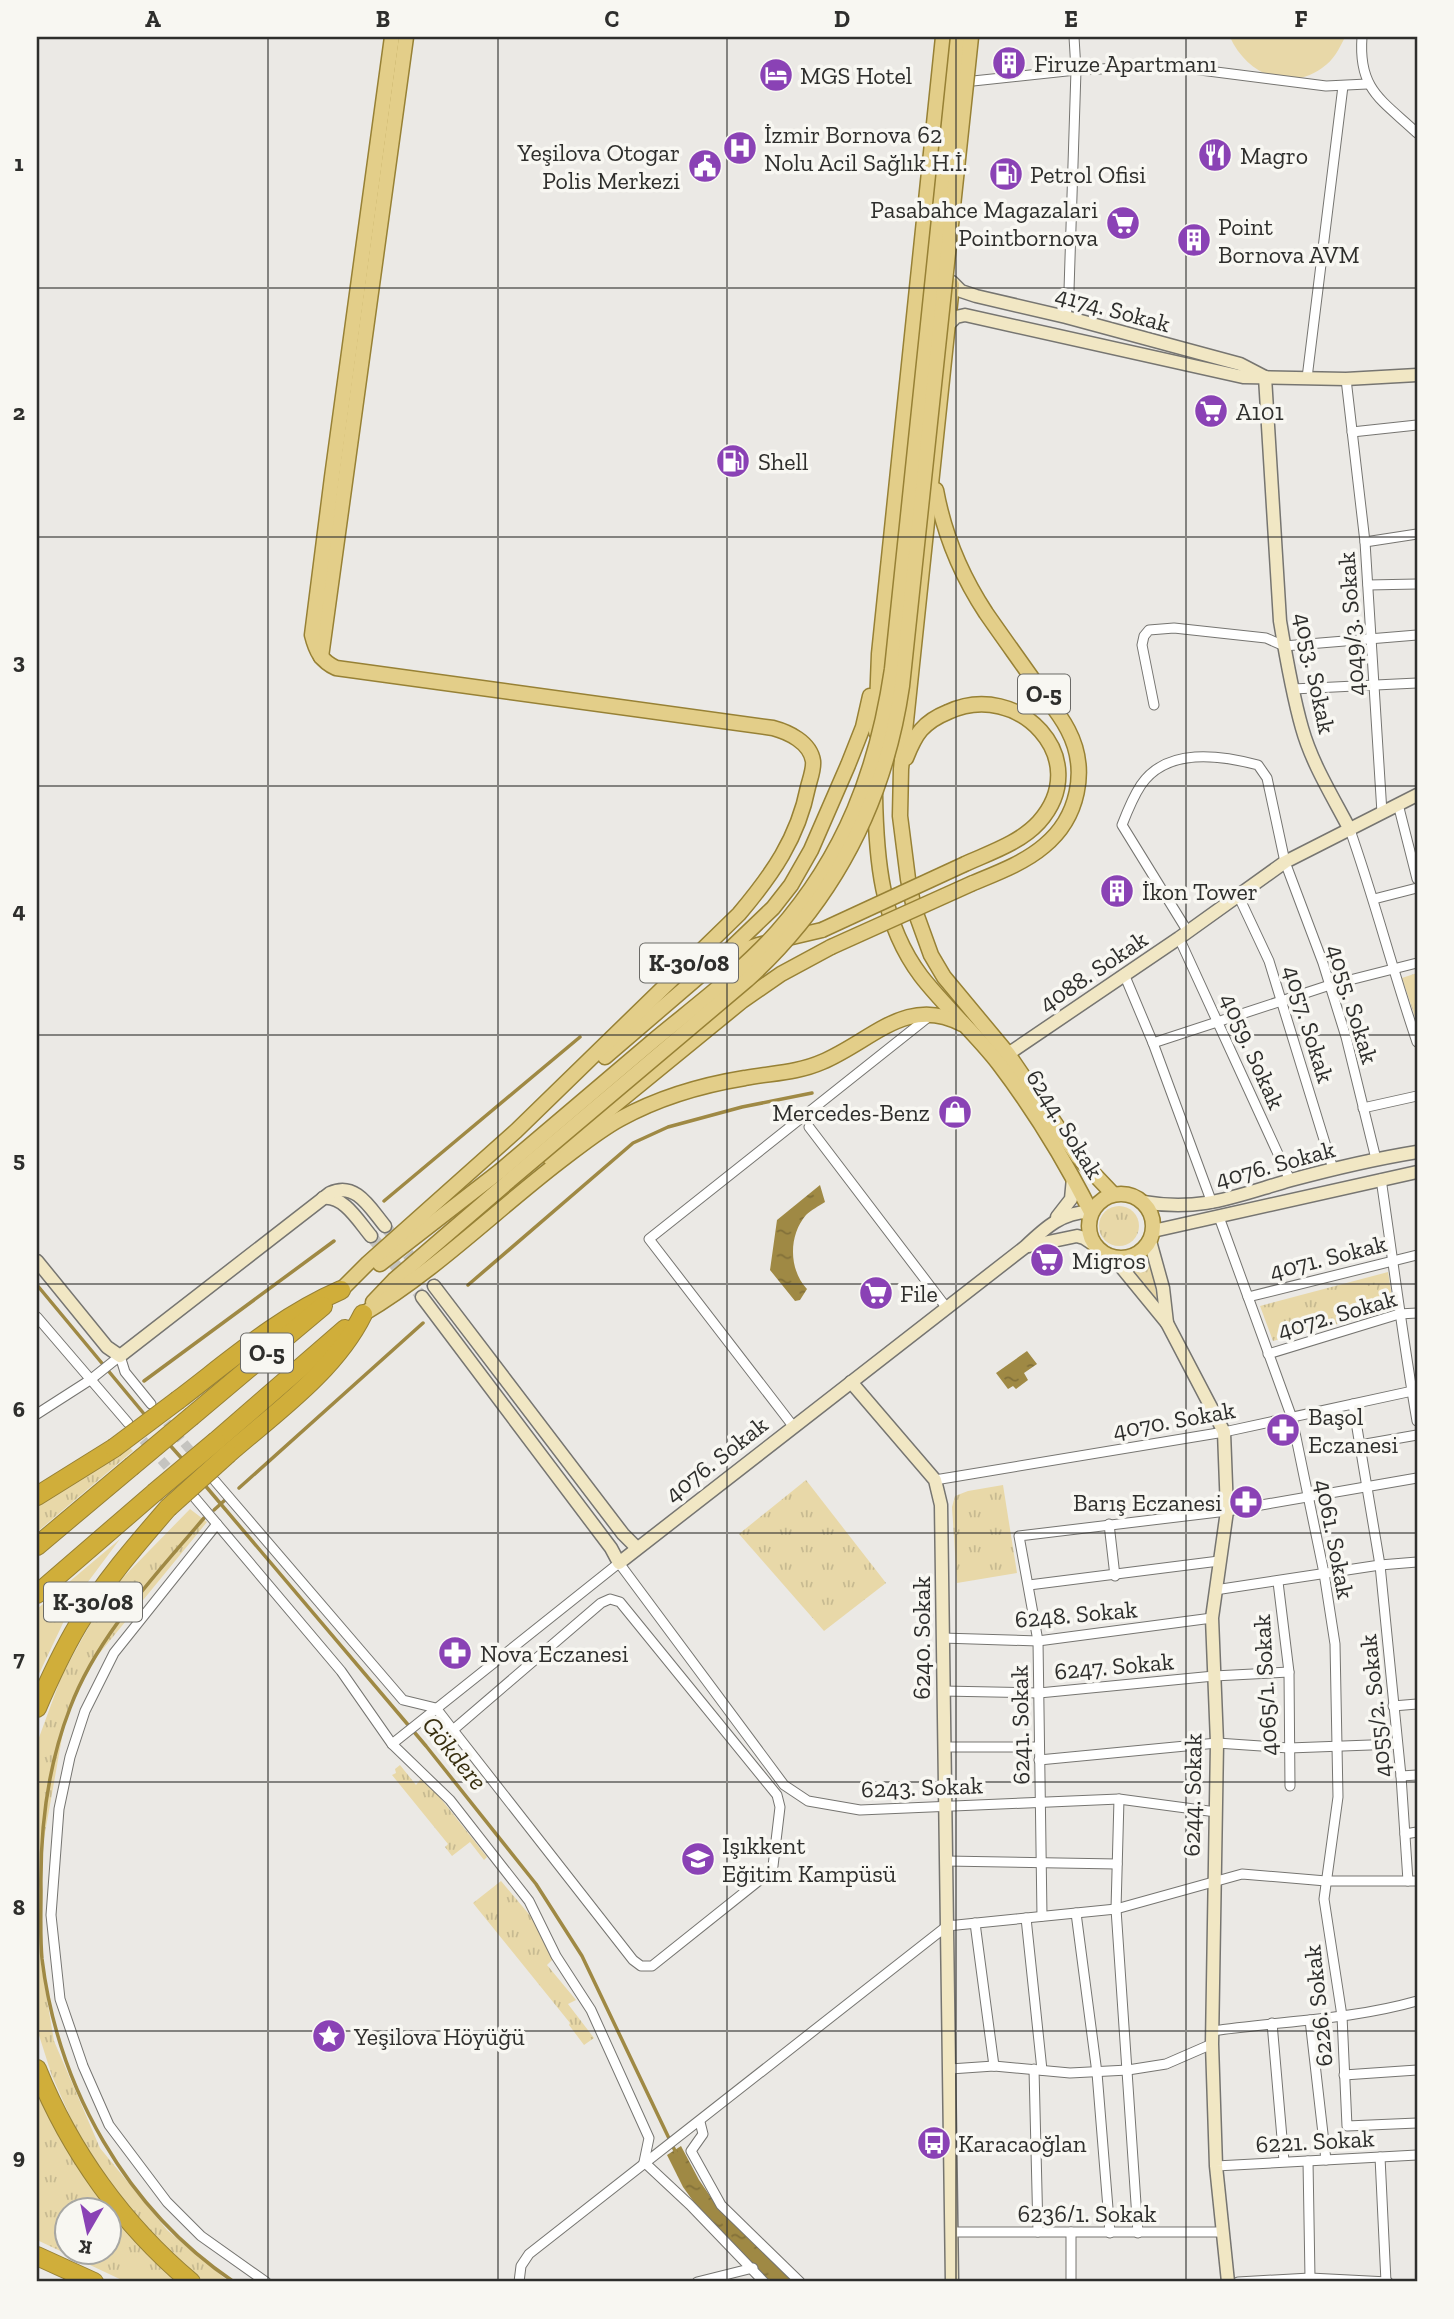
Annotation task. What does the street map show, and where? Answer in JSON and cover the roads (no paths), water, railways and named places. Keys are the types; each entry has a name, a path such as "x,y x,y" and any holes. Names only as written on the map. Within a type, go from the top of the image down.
{"highway":[{"name":"K-30/08","path":"37,1496 114,1448 285,1318 341,1290"},
{"name":"O-5","path":"37,1546 341,1290"},
{"name":"O-5","path":"37,1594 155,1493 222,1448 363,1314"},
{"name":"K-30/08","path":"37,1708 79,1623 128,1554 222,1448"},
{"path":"37,2069 55,2111 93,2175 166,2261 191,2282"},
{"path":"37,2256 94,2282"}],"main road":[{"path":"321,658 312,635 331,477 392,37"},
{"path":"321,658 405,37"},
{"path":"943,37 879,654 875,811 877,854 882,889 898,934 916,969 967,1028 1003,1057"},
{"path":"509,1182 777,932 827,864 864,789 883,724 892,669 958,37"},
{"path":"363,1314 394,1280 773,955 805,918 835,876 859,833 876,794 894,734 902,686 971,37"},
{"path":"977,37 901,769 900,816 914,908 925,941 944,977 1003,1057"},
{"name":"4174. Sokak","path":"952,282 961,291 976,296 1066,317 1240,364 1265,377"},
{"name":"4174. Sokak","path":"948,324 956,317 965,315 1235,376 1346,379 1417,375"},
{"name":"4053. Sokak","path":"1265,377 1280,621 1284,646 1302,729 1322,777 1350,830"},
{"name":"O-5","path":"509,1182 546,1162 743,1001 781,974 831,947 1012,866 1050,841 1071,811 1079,772 1067,728 987,615 961,568 944,526 933,472"},
{"path":"516,1130 716,962 784,895 808,857 863,727 879,654"},
{"name":"K-30/08","path":"321,658 337,668 773,728 797,739 809,752 813,763 807,794 792,840 759,890 689,964 516,1130 341,1290"},
{"name":"O-5","path":"716,962 747,948 822,930 1021,836 1038,823 1047,811 1056,788 1058,773 1055,756 1044,732 1026,716 1005,707 981,704 944,713 923,727 912,743 901,769"},
{"name":"4088. Sokak","path":"1003,1057 1286,862 1417,795"},
{"path":"341,1290 509,1182 657,1101 746,1077 809,1067 899,1020 932,1013 967,1028"},
{"name":"6244. Sokak","path":"1003,1057 1091,1212"},
{"name":"6244. Sokak","path":"1003,1057 1078,1157 1113,1194"},
{"name":"4076. Sokak","path":"1143,1202 1174,1206 1212,1203 1333,1169 1417,1152"},
{"name":"4076. Sokak","path":"1151,1236 1219,1217 1417,1171"},
{"path":"1050,1224 1071,1199 1073,1177"},
{"path":"37,1261 107,1347 120,1356 335,1191 350,1189 358,1194 385,1226"},
{"path":"1124,1193 1143,1202 1153,1220 1151,1236 1134,1255 1113,1257 1096,1246 1089,1230 1091,1212 1104,1198 1124,1193"},
{"path":"323,1198 332,1197 344,1205 371,1236"},
{"name":"4076. Sokak","path":"620,1563 636,1547 1025,1247 1050,1224 1078,1212 1091,1212"},
{"name":"4076. Sokak","path":"1025,1247 1077,1236 1096,1246"},
{"name":"6244. Sokak","path":"1151,1236 1163,1288 1167,1323"},
{"name":"6244. Sokak","path":"1113,1257 1167,1323 1224,1432 1227,1511 1212,1618 1217,1743 1212,2038 1216,2165 1228,2282"},
{"path":"435,1286 623,1534 636,1547"},
{"path":"422,1297 620,1563"},
{"path":"851,1382 935,1480"},
{"name":"6240. Sokak","path":"935,1480 941,1505 952,2282"}],"street":[{"path":"1066,317 1076,70 1074,37"},
{"path":"1362,37 1363,68 1367,84 1417,133"},
{"path":"973,81 1076,70 1169,66 1326,86 1367,84"},
{"path":"1307,378 1343,86"},
{"name":"4049/3. Sokak","path":"1346,379 1365,542 1382,813"},
{"path":"1352,432 1417,425"},
{"path":"1365,542 1417,534"},
{"path":"1368,585 1417,584"},
{"path":"1154,705 1142,645 1149,630 1174,628 1266,638 1284,646 1417,635"},
{"path":"1293,689 1417,683"},
{"path":"1183,935 1122,825 1142,784 1155,771 1172,761 1204,755 1258,765 1267,778 1286,862"},
{"path":"1398,804 1417,879"},
{"name":"4053. Sokak","path":"1350,830 1417,1042"},
{"name":"4055. Sokak","path":"1286,862 1346,1037 1376,1159"},
{"path":"1374,899 1417,888"},
{"name":"4057. Sokak","path":"1238,895 1269,961 1333,1169"},
{"name":"4059. Sokak","path":"1183,935 1290,1180"},
{"path":"1153,1043 1329,985 1417,963"},
{"path":"1124,974 1153,1043 1212,1203"},
{"path":"793,1426 649,1239 932,1013"},
{"path":"1363,1108 1417,1096"},
{"path":"809,1127 946,1307"},
{"path":"1381,1179 1399,1314 1415,1390 1417,1421"},
{"name":"4061. Sokak","path":"1219,1217 1292,1418 1324,1573 1335,1644 1339,1746 1338,1797 1326,1881"},
{"name":"4071. Sokak","path":"1248,1297 1417,1255"},
{"name":"4072. Sokak","path":"1268,1354 1399,1314 1417,1313"},
{"path":"37,1317 128,1423"},
{"path":"37,1414 90,1380 120,1356 125,1373 151,1404"},
{"name":"4070. Sokak","path":"935,1480 1224,1432 1415,1390"},
{"name":"4055/2. Sokak","path":"1353,1404 1380,1565 1405,1833 1413,1881"},
{"path":"1360,1445 1417,1435"},
{"path":"1115,1576 1109,1524 1227,1511 1417,1478"},
{"path":"215,1481 403,1700 436,1708 453,1730 633,1960 641,1966 652,1966 660,1960 766,1875 773,1866 780,1807 777,1795 620,1602 610,1599 601,1603 453,1730"},
{"path":"195,1498 341,1671 392,1744 450,1800 528,1901 556,1956 591,2010 649,2138 644,2162"},
{"path":"218,1524 114,1653 85,1711 70,1757 59,1809 51,1915 60,1999 83,2066 109,2124 167,2202 211,2243 266,2282"},
{"name":"6241. Sokak","path":"1042,1916 1038,1641 1019,1536 1109,1524"},
{"path":"1029,1585 1219,1561"},
{"path":"1215,1590 1380,1565 1417,1562"},
{"name":"4076. Sokak","path":"436,1708 620,1563"},
{"name":"6243. Sokak","path":"620,1563 784,1785 808,1801 860,1810 1119,1799 1216,1812"},
{"name":"4065/1. Sokak","path":"1278,1581 1289,1672 1290,1786"},
{"name":"6248. Sokak","path":"942,1638 1038,1641 1212,1618"},
{"name":"6247. Sokak","path":"943,1691 1039,1693 1214,1676 1289,1672"},
{"path":"1394,1706 1417,1704"},
{"path":"392,1744 436,1708"},
{"path":"1038,1760 1217,1743 1289,1748 1397,1744"},
{"path":"944,1746 1038,1747"},
{"path":"1401,1776 1417,1774"},
{"path":"1119,1799 1116,1909 1138,2233"},
{"path":"1405,1833 1417,1832"},
{"path":"946,1861 1117,1864"},
{"path":"519,2282 521,2266 529,2254 947,1926 1116,1909 1242,1874 1326,1881 1413,1881"},
{"name":"6226. Sokak","path":"1326,1881 1324,1899 1342,2016 1347,2126 1417,2123"},
{"path":"1076,1913 1097,2073 1110,2233"},
{"path":"1026,1918 1038,2069 1038,2232"},
{"path":"975,1923 994,2066"},
{"path":"950,2069 994,2066 1097,2073 1128,2070 1166,2064 1212,2038 1272,2023 1342,2016 1417,2001"},
{"path":"1310,2020 1326,2160"},
{"path":"1272,2023 1284,2161"},
{"path":"1344,2075 1417,2070"},
{"path":"700,2122 704,2134 691,2151 706,2181 722,2205 800,2282"},
{"name":"6221. Sokak","path":"1216,2165 1417,2155"},
{"path":"1238,2282 1310,2278 1387,2282 1380,2157"},
{"path":"1308,2161 1310,2278"},
{"path":"644,2162 690,2205 764,2282"},
{"name":"6236/1. Sokak","path":"952,2232 1223,2232"},
{"path":"1071,2232 1071,2282"},
{"path":"697,2282 752,2268"}],"water":[{"path":"820,1185 825,1202 806,1215 796,1233 794,1263 807,1289 800,1300 795,1301 770,1270 777,1220"},
{"path":"1027,1351 1037,1364 1024,1373 1028,1380 1016,1389 1013,1386 1008,1389 996,1373"},
{"path":"681,2146 699,2180 719,2209 794,2282 771,2282 701,2212 683,2187 667,2155"}],"waterway":[{"path":"384,1201 580,1037"},
{"path":"468,1285 633,1143 668,1127 742,1107 812,1093"},
{"path":"144,1381 334,1241"},
{"name":"Gökdere","path":"37,1285 145,1415"},
{"path":"239,1488 423,1323"},
{"name":"Gökdere","path":"168,1443 184,1461"},
{"name":"Gökdere","path":"203,1483 426,1746 536,1884 582,1956 676,2153"},
{"name":"Gökdere","path":"214,1510 225,1500"},
{"path":"204,1518 111,1632 95,1656 70,1708 56,1752 44,1821 41,1942 50,2007 64,2054 81,2099 104,2142 130,2182 161,2219 195,2252 234,2282"}],"tunnel":[{"path":"385,1226 434,1286"},
{"path":"371,1236 422,1297"},
{"path":"158,1412 210,1474"},
{"path":"134,1430 190,1492"}],"place":[{"name":"Firuze Apartmanı","path":"1009,63"},
{"name":"MGS Hotel","path":"776,75"},
{"name":"İzmir Bornova 62 Nolu Acil Sağlık H.İ.","path":"740,148"},
{"name":"Magro","path":"1215,155"},
{"name":"Yeşilova Otogar Polis Merkezi","path":"705,166"},
{"name":"Petrol Ofisi","path":"1006,174"},
{"name":"Pasabahce Magazalari Pointbornova","path":"1123,223"},
{"name":"Point Bornova AVM","path":"1194,240"},
{"name":"A101","path":"1211,411"},
{"name":"Shell","path":"733,461"},
{"name":"İkon Tower","path":"1117,891"},
{"name":"Mercedes-Benz","path":"955,1112"},
{"name":"Migros","path":"1047,1260"},
{"name":"File","path":"876,1293"},
{"name":"Başol Eczanesi","path":"1283,1430"},
{"name":"Barış Eczanesi","path":"1246,1502"},
{"name":"Nova Eczanesi","path":"455,1653"},
{"name":"Işıkkent Eğitim Kampüsü","path":"698,1859"},
{"name":"Yeşilova Höyüğü","path":"329,2036"},
{"name":"Karacaoğlan","path":"934,2143"}]}
